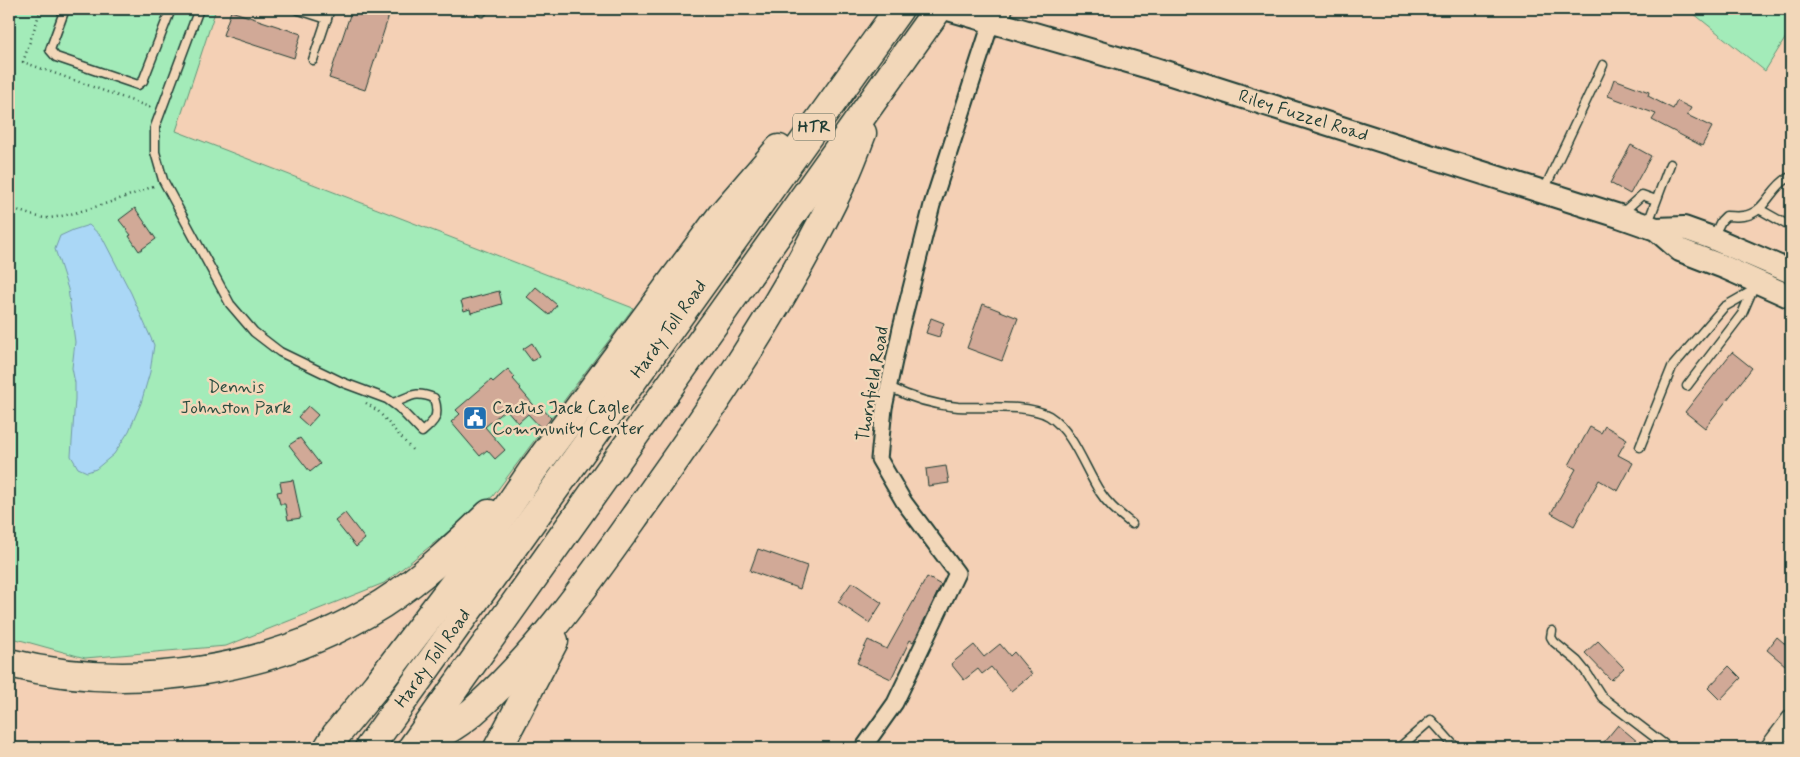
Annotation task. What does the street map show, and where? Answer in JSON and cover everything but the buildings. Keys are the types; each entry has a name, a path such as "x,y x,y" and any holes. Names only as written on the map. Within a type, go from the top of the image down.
{"highway":[{"name":"Hardy Toll Road","path":"369,748 899,9"},
{"name":"Hardy Toll Road","path":"412,748 938,9"},
{"path":"416,748 436,737 476,709 512,674 574,602 679,455 725,388 789,282 841,186 886,82"},
{"path":"328,748 336,735 377,685 460,558 533,470 721,216 779,148 838,93"},
{"path":"9,663 24,667 97,677 169,675 242,664 307,642 347,624 460,558"},
{"path":"498,748 574,602"}],"main road":[{"name":"Riley Fuzzel Road","path":"948,9 995,15 1152,68 1543,191 1651,227 1684,228 1791,272"},
{"name":"Riley Fuzzel Road","path":"1651,227 1680,250 1754,286 1791,297"}],"street":[{"name":"Thornfield Road","path":"863,748 895,704 957,573 904,502 879,459 884,408 901,328 932,205 995,15"},
{"path":"1770,748 1791,720"}],"lane":[{"path":"65,9 50,50 56,57 138,85 143,81 171,9"},
{"path":"199,9 155,127 154,152 163,180 230,304 254,332 280,352 344,383 388,399 422,432 433,422 438,409 434,398 423,393 412,394 393,403"},
{"path":"296,9 327,19"},
{"path":"313,60 330,9"},
{"path":"1543,191 1603,65"},
{"path":"1651,227 1656,200 1670,164"},
{"path":"1712,238 1721,220 1726,216 1743,216 1760,209 1782,182 1788,178 1791,180"},
{"path":"1619,216 1642,195 1656,200"},
{"path":"1760,209 1791,226"},
{"path":"1687,386 1742,314 1754,286"},
{"path":"1640,447 1672,367 1724,307 1754,286"},
{"path":"889,388 921,401 956,407 1022,409 1041,412 1060,426 1078,451 1100,492 1110,506 1132,524"},
{"path":"1552,630 1551,637 1554,642 1577,661 1602,698 1669,748"},
{"path":"1398,748 1431,720 1456,748"}],"path":[{"path":"9,206 26,214 40,217 62,216 134,193 163,180"}],"green space":[{"name":"Dennis Johnston Park","path":"9,9 216,9 176,131 633,308 493,496 384,583 226,646 85,658 9,637"},
{"path":"1688,9 1791,9 1791,29 1765,71"}],"water":[{"path":"89,225 102,237 131,293 154,345 150,372 141,403 129,431 114,454 96,469 87,472 78,468 71,456 75,399 75,383 72,368 75,342 68,289 55,249 60,236"}],"place":[{"name":"Cactus Jack Cagle Community Center","path":"475,418"}]}
